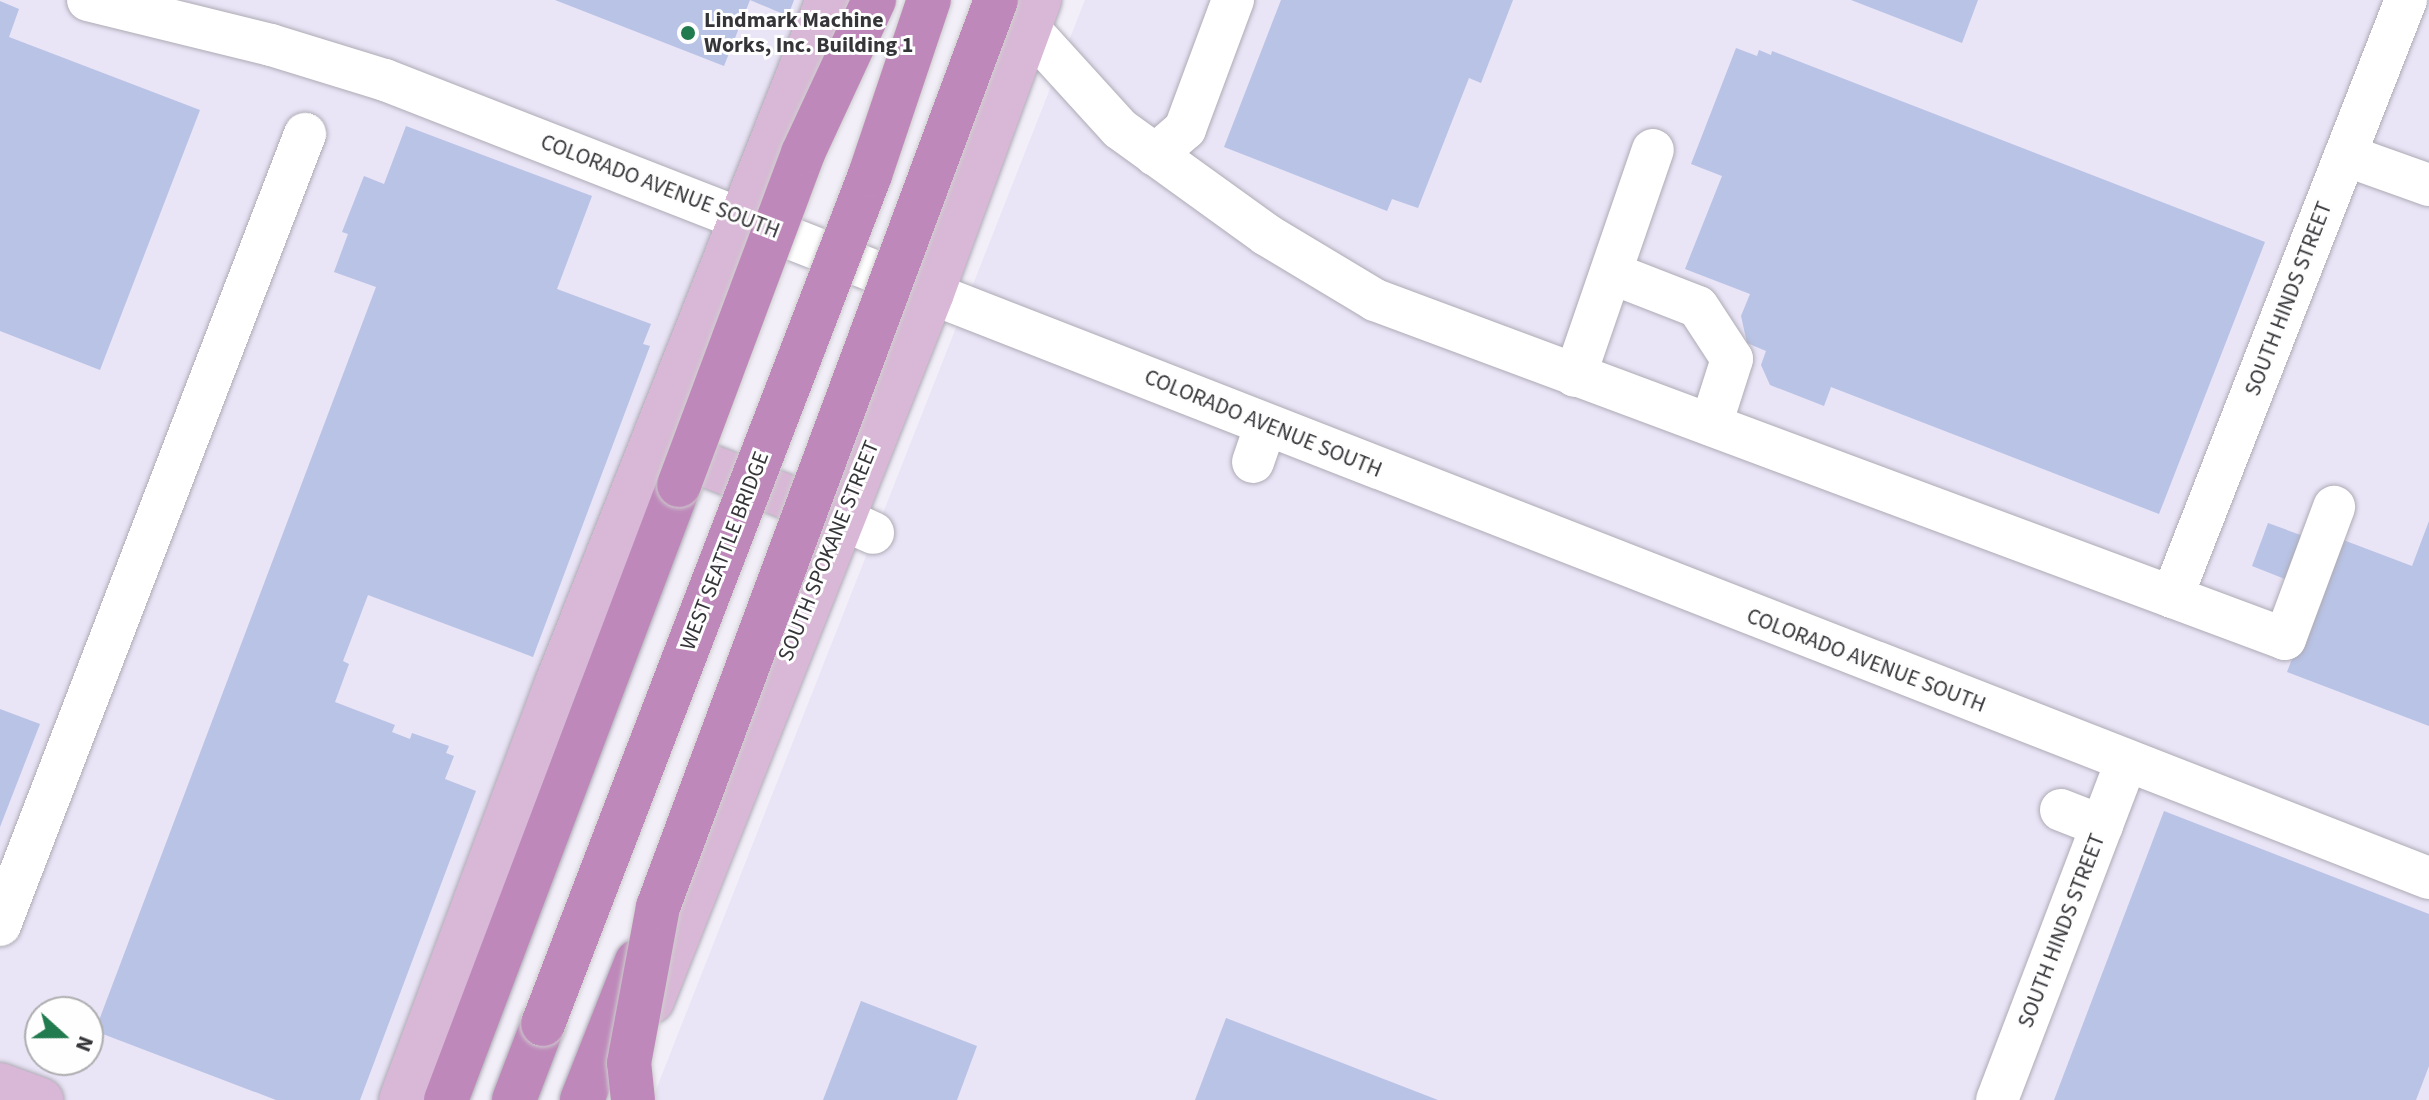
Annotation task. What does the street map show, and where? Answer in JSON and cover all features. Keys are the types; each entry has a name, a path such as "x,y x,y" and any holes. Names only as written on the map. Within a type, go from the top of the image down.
{"highway":[{"path":"446,1100 803,153 874,0"},
{"name":"WEST SEATTLE BRIDGE","path":"514,1100 870,175 929,0"},
{"path":"582,1100 658,907 996,0"},
{"path":"633,1100 629,1063 658,907"}],"main road":[{"path":"401,1100 557,683 828,0"},
{"name":"SOUTH SPOKANE STREET","path":"612,1100 858,526 932,293 1034,15"},
{"path":"652,444 858,526"},
{"path":"0,1085 41,1100"}],"street":[{"name":"COLORADO AVENUE SOUTH","path":"88,0 271,45 385,80 932,293 1260,444 2126,762 2429,878"},
{"path":"1155,155 1185,129 1233,0"},
{"name":"SOUTH HINDS STREET","path":"2172,597 2406,0"},
{"path":"1034,15 1120,129 1267,235 1375,300 1575,376 2285,639 2334,507"},
{"path":"0,925 305,134"},
{"path":"1575,376 1653,150"},
{"path":"2345,155 2429,185"},
{"path":"1611,273 1698,307 1724,346 1732,359 1711,425"},
{"name":"SOUTH HINDS STREET","path":"1997,1100 2126,762"},
{"path":"2061,810 2102,826"}],"shaded area":[{"path":"0,0 832,0 391,1100 0,1100"},
{"path":"1085,0 2429,0 2429,1100 652,1100"}],"building":[{"name":"Lindmark Machine Works, Inc. Building 1","path":"555,0 750,0 724,66"},
{"path":"750,0 794,0 788,16"},
{"path":"1281,0 1513,0 1481,83 1469,78 1418,208 1392,199 1387,211 1224,147"},
{"path":"1851,0 1978,0 1962,43"},
{"path":"0,1 19,9 9,37 200,110 100,370 0,331"},
{"path":"1736,48 1757,56 1759,50 1771,55 1772,51 2265,242 2159,514 1831,387 1824,406 1770,385 1761,365 1766,351 1747,343 1741,316 1750,294 1685,269 1722,176 1691,164"},
{"path":"406,126 592,196 557,289 651,324 643,344 650,346 533,657 368,595 343,661 349,664 335,702 395,725 392,732 410,739 412,733 449,746 446,753 454,756 445,779 476,791 360,1100 276,1100 104,1034 104,1007 376,287 334,272 348,234 342,232 364,176 384,184"},
{"path":"2429,521 2429,726 2287,672 2338,538 2412,566"},
{"path":"2268,523 2306,537 2290,581 2252,566"},
{"path":"0,709 40,724 0,827"},
{"path":"2164,811 2429,914 2429,1066 2416,1100 2054,1100"},
{"path":"861,1001 977,1046 957,1100 823,1100"},
{"path":"1226,1018 1438,1100 1195,1100"}],"place":[{"name":"Lindmark Machine Works, Inc. Building 1","path":"688,33"}]}
